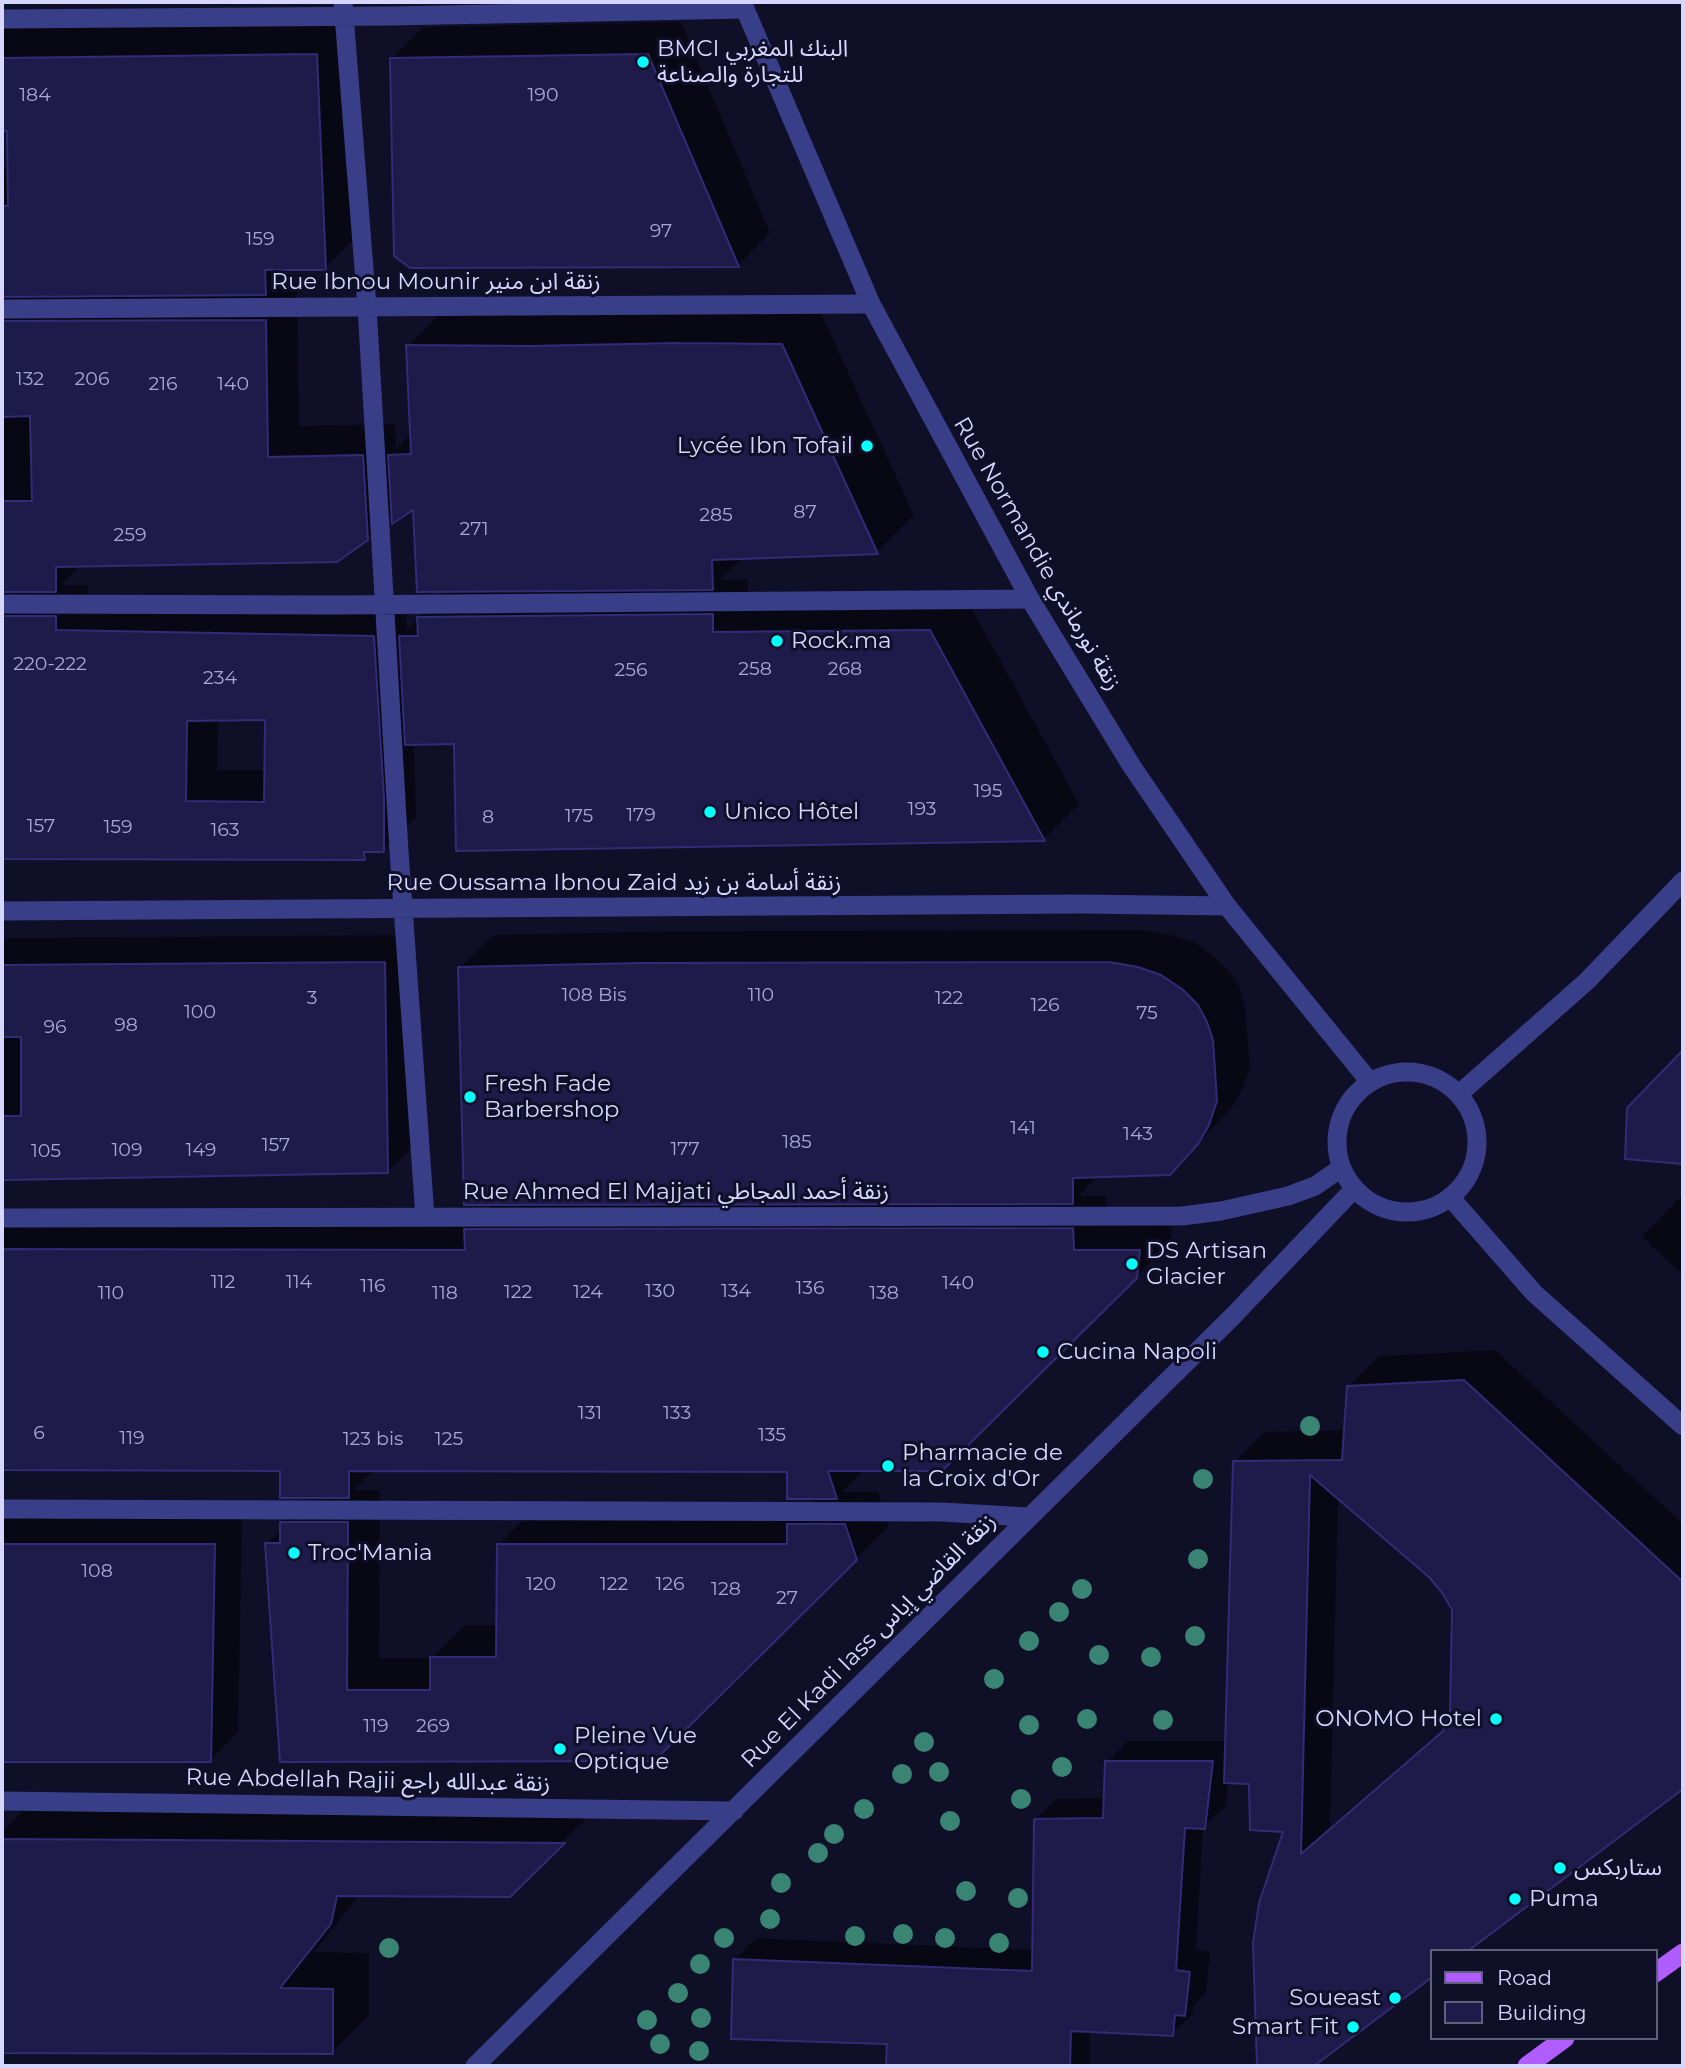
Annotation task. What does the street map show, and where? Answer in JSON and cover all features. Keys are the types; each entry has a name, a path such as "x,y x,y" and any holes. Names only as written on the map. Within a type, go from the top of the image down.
{"main road":[{"path":"1657,1972 1683,1953"},
{"path":"1527,2066 1563,2040"}],"street":[{"path":"2,19 344,9 743,5"},
{"name":"Rue Normandie زنقة نورماندي","path":"743,5 871,304 1030,599 1131,765 1227,905 1370,1082"},
{"path":"344,9 367,307 399,851 425,1217"},
{"name":"Rue Ibnou Mounir زنقة ابن منير","path":"2,309 871,304"},
{"path":"2,604 1030,599"},
{"path":"1459,1094 1587,981 1683,881"},
{"name":"Rue Oussama Ibnou Zaid زنقة أسامة بن زيد","path":"2,911 1227,905"},
{"path":"1418,1072 1441,1080 1459,1094 1473,1115 1477,1151 1469,1174 1450,1197 1439,1205 1422,1211 1396,1212 1373,1204 1354,1188 1341,1168 1337,1144 1341,1117 1352,1099 1370,1082 1393,1073 1418,1072"},
{"name":"Rue Ahmed El Majjati زنقة أحمد المجاطي","path":"2,1218 1182,1216 1221,1211 1288,1196 1315,1186 1341,1168"},
{"name":"Rue El Kadi Iass زنقة القاضي إياس","path":"475,2066 1233,1316 1354,1188"},
{"path":"1450,1197 1534,1293 1683,1426"},
{"path":"2,1509 942,1512 1028,1517"},
{"name":"Rue Abdellah Rajii زنقة عبدالله راجع","path":"2,1801 734,1811"}],"building":[{"path":"317,54 326,270 265,270 266,295 2,297 2,206 8,206 7,131 2,131 2,58"},
{"path":"648,54 739,267 410,268 394,256 390,58"},
{"path":"266,320 268,457 363,455 368,540 337,562 56,567 56,592 2,592 2,501 32,501 30,416 2,417 2,321"},
{"path":"782,344 878,554 712,560 713,590 417,592 413,510 392,524 388,455 411,454 406,345"},
{"path":"713,614 713,632 930,630 1045,841 456,851 454,744 405,745 399,636 418,636 417,617"},
{"path":"2,616 56,616 56,630 374,636 384,798 384,852 364,852 365,860 2,859","holes":["265,720 264,802 186,801 187,721"]},
{"path":"385,962 388,1173 2,1180 2,1116 21,1116 21,1037 2,1037 2,965"},
{"path":"1109,962 1138,967 1161,975 1182,989 1198,1005 1213,1040 1217,1101 1209,1125 1198,1144 1170,1175 1073,1178 1073,1204 464,1205 458,967 641,963"},
{"path":"1683,1050 1683,1164 1625,1159 1627,1108"},
{"path":"1073,1228 1074,1250 1140,1250 1137,1278 942,1471 828,1471 837,1499 787,1499 787,1472 349,1471 349,1498 280,1498 280,1471 2,1470 2,1249 465,1250 464,1229"},
{"path":"1464,1380 1683,1582 1683,1789 1471,1949 1430,1949 1430,1979 1314,2066 1257,2066 1253,1943 1259,1903 1283,1832 1250,1830 1249,1784 1224,1783 1233,1461 1342,1460 1347,1386","holes":["1310,1475 1430,1578 1452,1610 1450,1712 1443,1731 1301,1854"]},
{"path":"280,1522 348,1522 347,1690 430,1690 430,1657 496,1657 497,1544 787,1544 787,1524 845,1524 857,1560 654,1761 280,1762 265,1543 280,1543"},
{"path":"2,1544 215,1544 211,1762 2,1762"},
{"path":"1105,1761 1213,1761 1205,1829 1185,1828 1176,1970 1190,1972 1185,2016 1175,2015 1173,2036 1071,2031 1070,2066 886,2066 887,2044 731,2039 733,1959 1032,1971 1034,1819 1103,1818"},
{"path":"2,1839 565,1843 510,1897 337,1896 331,1924 280,1988 333,1989 333,2054 2,2053"}],"place":[{"name":"BMCI البنك المغربي للتجارة والصناعة","path":"643,62"},
{"name":"Lycée Ibn Tofail","path":"867,446"},
{"name":"Rock.ma","path":"777,641"},
{"name":"Unico Hôtel","path":"710,812"},
{"name":"Fresh Fade Barbershop","path":"470,1097"},
{"name":"DS Artisan Glacier","path":"1132,1264"},
{"name":"Cucina Napoli","path":"1043,1352"},
{"name":"Pharmacie de la Croix d'Or","path":"888,1466"},
{"name":"Troc'Mania","path":"294,1553"},
{"name":"ONOMO Hotel","path":"1496,1719"},
{"name":"Pleine Vue Optique","path":"560,1749"},
{"name":"ستاربكس","path":"1560,1868"},
{"name":"Puma","path":"1515,1899"},
{"name":"Soueast","path":"1395,1998"},
{"name":"Smart Fit","path":"1353,2027"}]}
